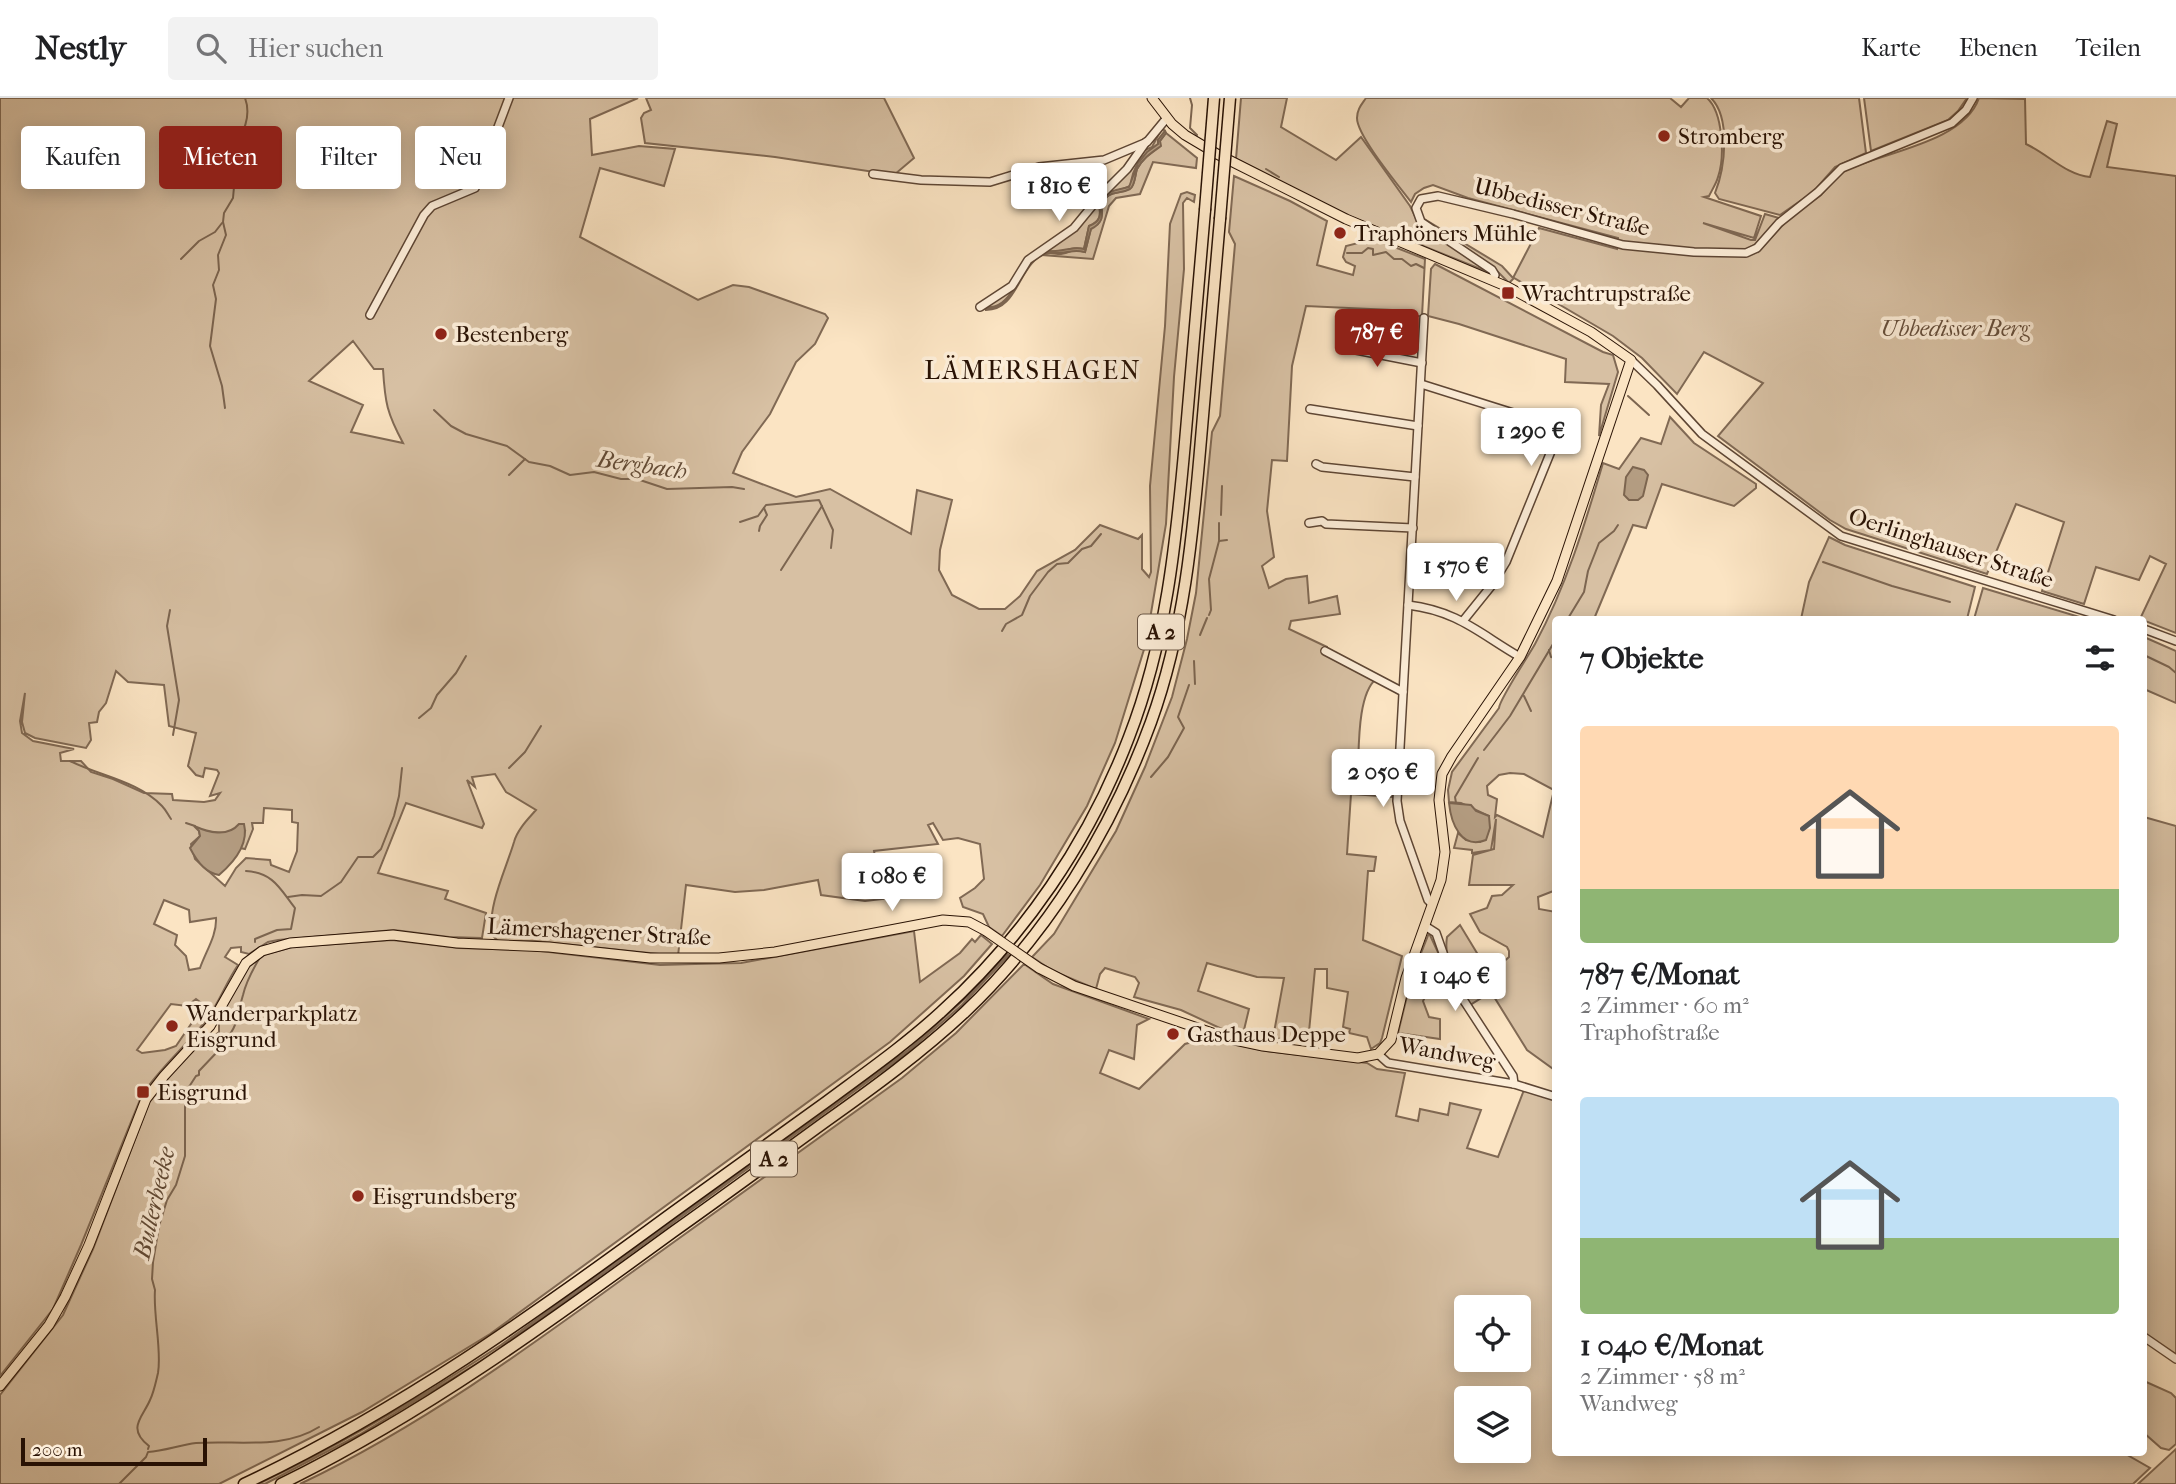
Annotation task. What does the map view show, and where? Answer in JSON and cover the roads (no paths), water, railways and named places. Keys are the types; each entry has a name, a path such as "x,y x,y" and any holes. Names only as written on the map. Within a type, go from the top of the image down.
{"highway":[{"name":"A 2","path":"244,1484 346,1432 488,1346 882,1061 957,997 1014,936 1043,897 1071,855 1108,786 1145,693 1160,639 1182,480 1214,98"},
{"name":"A 2","path":"281,1484 420,1408 525,1339 898,1069 986,991 1020,953 1082,868 1130,777 1168,668 1181,611 1191,552 1230,98"}],"main road":[{"name":"Oerlinghauser Straße","path":"1152,98 1166,119 1185,135 1217,154 1323,208 1493,280 1591,332 1631,360"},
{"path":"1378,1054 1391,1040 1406,978 1445,858 1438,800 1442,774 1520,657 1557,582 1631,360"},
{"name":"Lämershagener Straße","path":"0,1386 49,1325 65,1297 100,1216 141,1108 164,1076 210,1026 246,963 262,951 290,943 393,935 457,943 538,946 684,960 765,954 943,920 969,922 1039,968 1074,986 1230,1039 1358,1058 1378,1054"}],"street":[{"path":"370,314 424,215 432,206 475,188 509,98"},
{"name":"Ubbedisser Straße","path":"1493,280 1495,275 1492,270 1421,222 1416,208 1421,200 1438,196 1623,245 1694,252 1746,253 1757,248 1779,223 1818,192 1842,168 1951,123 1966,110 1973,98"},
{"path":"980,307 1012,286 1028,260 1074,228 1127,169 1166,119"},
{"path":"873,174 921,180 990,182 1039,167 1104,160 1147,142"},
{"path":"1424,318 1397,811 1428,900 1432,904"},
{"path":"1346,343 1356,350 1422,363"},
{"name":"Oerlinghauser Straße","path":"1631,360 1657,384 1702,434 1842,536 2101,616"},
{"path":"1421,384 1551,425 1558,434 1506,562 1492,585 1463,621"},
{"path":"1310,409 1418,426"},
{"path":"1316,464 1322,467 1416,477"},
{"path":"1309,523 1322,519 1326,524 1413,528"},
{"path":"1408,605 1463,621 1520,657"},
{"path":"2147,630 2176,641"},
{"path":"1325,650 1404,692"},
{"name":"Wandweg","path":"1425,926 1436,933 1452,980 1513,1076 1514,1084"},
{"name":"Wandweg","path":"1378,1054 1384,1061 1393,1064 1514,1084 1552,1096"},
{"path":"2147,1339 2176,1359"}],"waterway":[{"path":"225,408 222,386 210,346 216,299 213,285 219,270 218,255 226,235 224,213 233,198 234,187 226,165 246,124 245,98"},
{"name":"Bergbach","path":"1190,98 1190,128 1197,135"},
{"path":"1266,169 1279,177"},
{"path":"181,259 199,241 215,232 222,223"},
{"path":"1347,253 1362,253 1368,248 1373,249 1373,255 1386,252 1394,259 1402,259 1411,266 1416,264 1424,268"},
{"path":"1628,396 1649,415"},
{"name":"Bergbach","path":"434,410 451,426 466,434 507,446 529,462 550,466 570,475 594,472 621,479 637,479 667,489 744,489"},
{"name":"Bergbach","path":"509,475 525,459"},
{"path":"1221,515 1222,486"},
{"name":"Bergbach","path":"740,522 758,516 766,505 819,500 833,530 831,548"},
{"path":"781,570 822,506"},
{"path":"759,531 767,515 764,508"},
{"path":"1209,615 1209,579 1219,541 1219,523"},
{"path":"1569,616 1584,592 1588,571 1599,543 1618,525"},
{"path":"1002,631 1006,624 1022,615 1030,596 1048,572 1057,564 1068,563 1082,549 1091,546 1101,534"},
{"path":"1219,541 1227,540"},
{"path":"1823,562 1892,586 1950,602"},
{"name":"Bullerbeeke","path":"170,610 167,626 179,700 173,735"},
{"path":"1200,635 1207,618"},
{"path":"1484,750 1510,716 1552,646"},
{"path":"1549,650 1552,657"},
{"name":"Bullerbeeke","path":"419,718 431,708 437,695 456,673 466,656"},
{"path":"2147,656 2176,673"},
{"path":"1194,661 1195,684"},
{"path":"1151,777 1168,757 1184,728 1178,717 1189,685"},
{"path":"1524,696 1531,711"},
{"path":"509,768 525,752 541,726"},
{"path":"1456,803 1455,797 1478,758"},
{"name":"Bullerbeeke","path":"70,761 142,791 162,806 171,819"},
{"name":"Bullerbeeke","path":"288,897 321,896 341,882 358,857 373,857 381,849 394,816 402,768"},
{"name":"Bullerbeeke","path":"186,823 195,826"},
{"name":"Bullerbeeke","path":"246,871 256,872 270,879 295,908 291,929 277,930 255,939 255,942"},
{"name":"Bullerbeeke","path":"229,1036 237,1021 248,981 259,959"},
{"name":"Bullerbeeke","path":"148,1449 149,1446 142,1440 137,1428 158,1373 155,1290 152,1279 159,1226 185,1156 185,1093 199,1075 199,1071 218,1051"},
{"path":"119,1484 148,1452 196,1443 290,1439 319,1427"}],"place":[{"name":"Stromberg","path":"1664,136"},
{"name":"Traphöners Mühle","path":"1340,233"},
{"name":"Wrachtrupstraße","path":"1508,293"},
{"name":"Bestenberg","path":"441,334"},
{"name":"Wanderparkplatz Eisgrund","path":"172,1026"},
{"name":"Gasthaus Deppe","path":"1173,1034"},
{"name":"Eisgrund","path":"143,1092"},
{"name":"Eisgrundsberg","path":"358,1196"}],"district":[{"name":"LÄMERSHAGEN","path":"1033,370"}],"park label":[{"name":"Ubbedisser Berg","path":"1955,328"}]}
